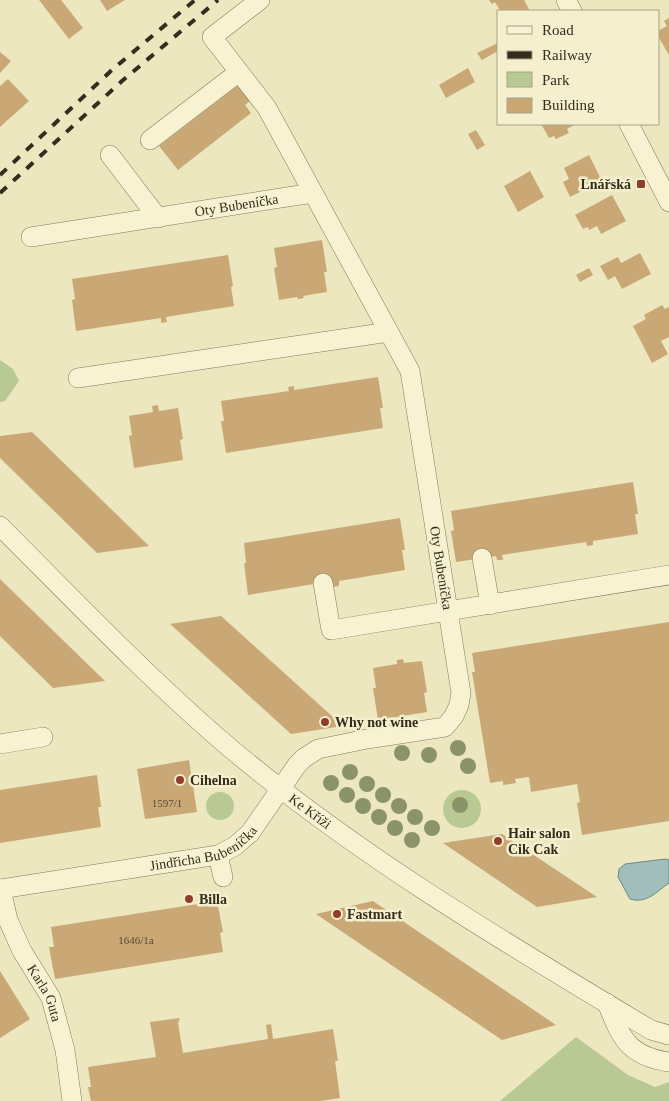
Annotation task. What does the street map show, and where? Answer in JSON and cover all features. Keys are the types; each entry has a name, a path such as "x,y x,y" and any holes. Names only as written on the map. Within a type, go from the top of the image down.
{"street":[{"name":"Oty Bubeníčka","path":"260,0 212,37 267,108 410,371 461,693 459,705 454,716 444,727 367,739"},
{"path":"150,140 239,72"},
{"path":"630,125 669,202"},
{"path":"110,155 158,218"},
{"name":"Oty Bubeníčka","path":"31,238 313,193"},
{"path":"78,378 389,332"},
{"name":"Ke Kříži","path":"0,526 152,676 229,747 281,789 338,832 470,921 651,1030 669,1035"},
{"path":"482,558 490,605"},
{"path":"324,583 331,630 669,575"},
{"path":"0,744 43,737"},
{"name":"Jindřicha Bubeníčka","path":"1,889 218,855 235,846 250,832 297,765 304,758 318,749 367,739"},
{"path":"218,855 223,877"},
{"name":"Karla Guta","path":"1,889 8,920 22,951 51,998 64,1050 72,1101"},
{"path":"607,1003 620,1035 628,1044 653,1059 669,1062"}],"green space":[{"path":"0,360 13,369 19,381 5,401 0,402"},
{"path":"462,790 475,796 481,809 475,822 462,828 449,822 443,809 449,796"},
{"path":"220,792 230,796 234,806 230,816 220,820 210,816 206,806 210,796"},
{"path":"576,1037 628,1075 655,1087 669,1082 669,1101 500,1101"}],"water":[{"path":"669,860 669,883 646,899 630,899 618,877 619,869 625,864"}],"building":[{"path":"39,0 61,0 83,28 69,39"},
{"path":"100,0 125,0 107,11"},
{"path":"489,0 524,0 529,10 500,10 495,2 492,4"},
{"path":"669,18 669,55 659,38 659,30 667,26 664,21"},
{"path":"497,43 497,52 482,60 477,53"},
{"path":"0,52 11,61 0,73"},
{"path":"468,68 475,82 446,98 439,85"},
{"path":"8,79 29,101 0,127 0,86"},
{"path":"240,84 251,100 245,105 251,113 178,170 159,146"},
{"path":"542,125 574,125 567,129 569,133 556,139 554,136 549,138"},
{"path":"476,130 485,145 477,150 468,134"},
{"path":"589,155 602,181 570,197 563,182 569,179 564,168"},
{"path":"530,171 544,197 518,212 504,186"},
{"path":"612,195 626,221 601,234 597,226 589,230 588,227 583,229 575,215"},
{"path":"322,240 327,272 324,272 327,292 303,296 304,298 298,299 297,297 279,300 274,268 277,267 274,248"},
{"path":"640,253 651,274 622,289 615,276 608,280 600,266 618,257 621,263"},
{"path":"228,255 234,306 166,317 167,322 161,323 161,318 76,331 72,300 75,299 72,279"},
{"path":"589,268 593,275 580,282 576,275"},
{"path":"662,305 665,309 669,307 669,337 661,341 668,354 652,363 633,326 646,319 644,315"},
{"path":"378,377 383,408 380,408 383,428 226,453 221,421 224,421 221,401 289,391 288,387 294,386 294,390"},
{"path":"158,405 159,411 178,408 183,439 180,440 183,460 134,468 129,436 132,435 129,416 153,412 152,406"},
{"path":"32,432 149,546 97,553 0,458 0,436"},
{"path":"633,482 638,514 635,514 638,534 593,541 593,545 587,546 586,542 502,555 503,560 497,560 496,556 456,562 451,531 454,530 451,511"},
{"path":"400,518 405,550 402,550 405,570 339,581 339,586 333,587 332,581 248,595 244,563 246,563 244,543"},
{"path":"0,579 105,681 53,688 0,636"},
{"path":"221,616 343,726 291,734 170,624"},
{"path":"669,622 669,821 582,835 577,803 580,802 577,784 531,792 529,777 515,779 516,783 503,785 503,781 490,783 472,672 475,672 472,653"},
{"path":"403,659 404,663 422,661 427,692 424,693 427,712 378,720 373,688 376,688 373,668 397,664 397,660"},
{"path":"189,760 197,812 145,819 137,769"},
{"path":"97,775 101,807 98,807 101,827 0,843 0,790"},
{"path":"502,834 597,897 537,907 443,843"},
{"path":"217,901 223,932 220,933 223,952 55,979 49,947 54,947 51,927"},
{"path":"373,901 556,1025 502,1040 316,914"},
{"path":"0,971 30,1019 0,1038"},
{"path":"180,1018 178,1023 183,1053 268,1039 266,1025 271,1024 273,1039 333,1029 338,1061 335,1061 340,1098 320,1101 91,1101 88,1087 91,1087 88,1067 156,1057 150,1022"}],"railway":[{"path":"0,175 113,69 195,0"},
{"path":"0,193 122,81 218,0"}],"place":[{"name":"Lnářská","path":"641,184"},
{"name":"Why not wine","path":"325,722"},
{"name":"Cihelna","path":"180,780"},
{"name":"Hair salon Cik Cak","path":"498,841"},
{"name":"Billa","path":"189,899"},
{"name":"Fastmart","path":"337,914"}]}
